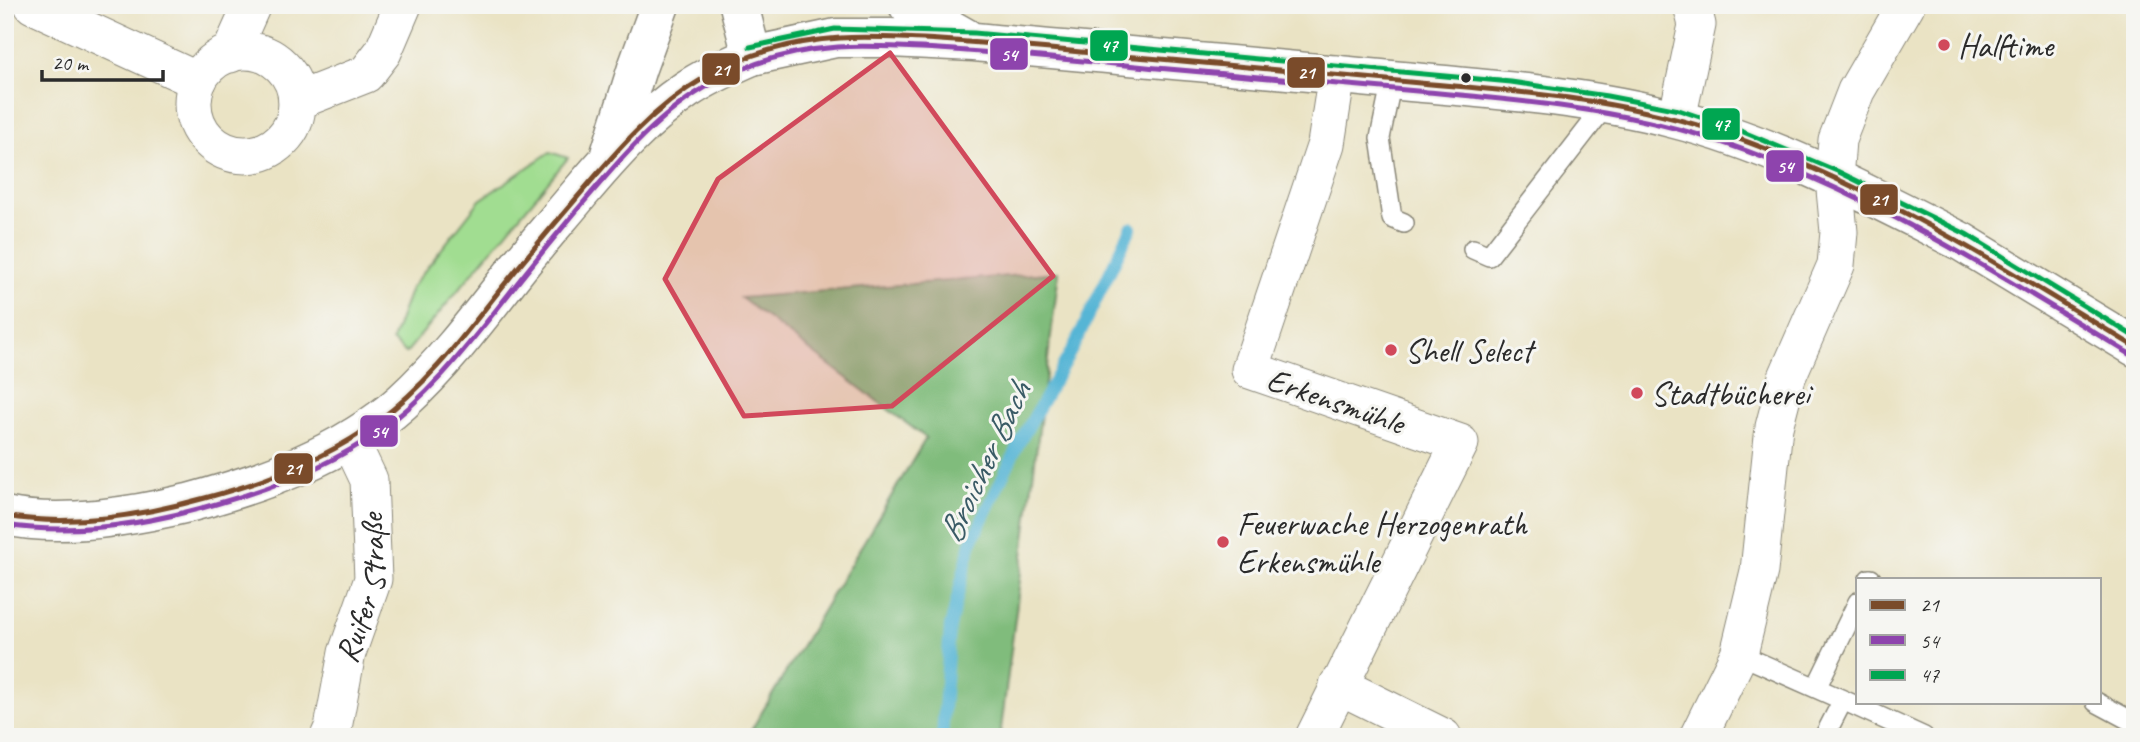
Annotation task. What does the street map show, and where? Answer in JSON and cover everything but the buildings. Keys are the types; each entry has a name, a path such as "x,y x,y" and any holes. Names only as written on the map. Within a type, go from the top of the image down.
{"main road":[{"path":"609,159 660,5"},
{"path":"739,5 751,56"},
{"path":"908,5 974,42"},
{"path":"5,516 73,520 143,514 220,494 283,472 350,440 401,402 462,339 609,159 653,116 707,76 751,56 836,38 974,42 1337,74 1510,91 1677,119 1738,139 1834,179 1962,242 2135,347"}],"street":[{"path":"33,5 198,81"},
{"path":"230,54 252,5"},
{"path":"297,101 366,74 383,52 404,5"},
{"path":"1677,119 1697,25 1692,5"},
{"path":"1698,737 1739,654 1759,571 1774,428 1787,377 1836,265 1839,232 1834,179 1837,140 1856,91 1906,5"},
{"path":"252,51 269,56 281,64 292,79 297,101 295,119 280,142 265,151 239,155 222,150 202,133 195,116 193,98 198,81 204,70 219,58 230,54 252,51"},
{"name":"Erkensmühle","path":"1314,737 1460,443 1250,370 1326,144 1337,74"},
{"name":"Ruifer Straße","path":"329,737 347,653 373,579 369,480 350,440"},
{"path":"1338,685 1443,737"}],"lane":[{"path":"1392,80 1380,138 1392,218 1404,223"},
{"path":"1473,249 1489,256 1606,105"},
{"path":"1816,688 1856,606"},
{"path":"1739,654 1924,737"},
{"path":"1824,737 1843,700"},
{"path":"2100,704 2135,723"}],"highlighted area":[{"path":"890,53 1053,276 892,406 744,416 665,279 718,179"}],"green space":[{"path":"550,152 568,158 406,353 392,341 411,288 480,200"},
{"path":"1059,272 1000,737 747,737 926,438 741,298"}],"waterway":[{"name":"Broicher Bach","path":"942,737 950,627 971,543 1018,445 1074,346 1131,228"}],"transit line":[{"name":"47","path":"750,47 835,29 974,33 1511,82 1679,110 1741,131 1837,171 1966,234 2135,337"},
{"name":"21","path":"5,516 81,520 156,510 250,485 295,468 338,447 378,421 428,377 604,166 634,133 667,103 704,78 736,62 787,46 840,38 923,39 1494,89 1568,98 1677,119 1769,150 1877,199 1982,255 2135,347"},
{"name":"54","path":"5,525 85,528 164,517 259,491 321,466 360,444 397,418 432,386 612,169 659,121 694,94 758,63 790,54 838,47 980,52 1491,98 1638,119 1709,138 1820,181 1978,263 2130,354"}],"place":[{"name":"Halftime","path":"1944,45"},
{"name":"Shell Select","path":"1391,350"},
{"name":"Stadtbücherei","path":"1637,393"},
{"name":"Feuerwache Herzogenrath Erkensmühle","path":"1223,542"}]}
